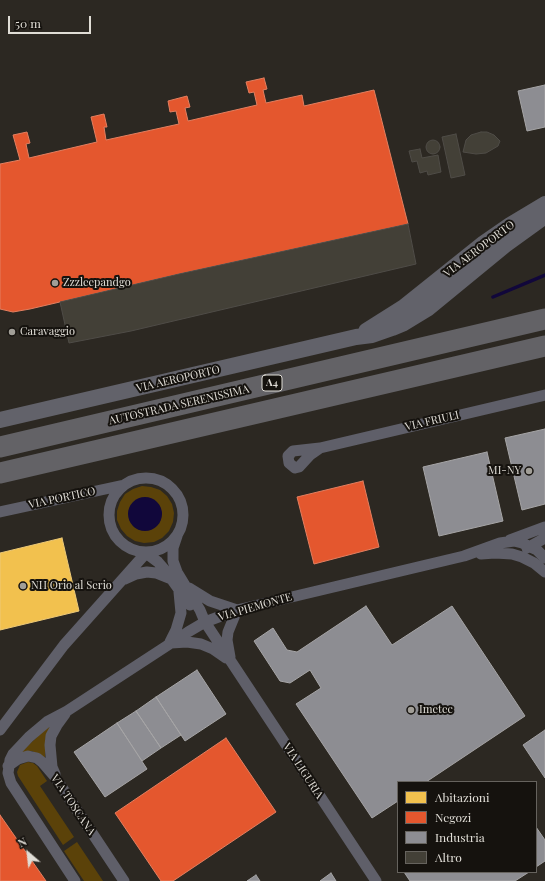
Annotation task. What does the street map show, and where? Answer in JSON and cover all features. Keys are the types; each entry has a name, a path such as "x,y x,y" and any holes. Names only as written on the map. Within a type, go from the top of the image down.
{"highway":[{"name":"AUTOSTRADA SERENISSIMA","path":"0,446 545,319"},
{"name":"A4","path":"0,473 545,346"}],"main road":[{"name":"VIA AEROPORTO","path":"356,337 404,307 484,243 545,204"},
{"name":"VIA AEROPORTO","path":"0,420 356,337 372,335 392,328 420,314 505,245 545,216"}],"street":[{"name":"VIA FRIULI","path":"320,448 545,395"},
{"path":"147,478 160,481 172,488 177,494 182,505 182,527 177,536 171,543 155,552 146,553 126,547 115,537 111,530 109,518 110,505 116,494 124,485 132,481 147,478"},
{"name":"VIA PORTICO","path":"0,512 124,485"},
{"path":"500,543 545,527"},
{"name":"VIA LIGURIA","path":"169,643 176,630 181,612 182,589 173,561 173,548 177,536"},
{"path":"512,554 545,538"},
{"name":"VIA PIEMONTE","path":"8,766 13,754 29,737 48,721 67,711 169,643 205,622 237,610 464,556 500,543 514,542 531,546 545,558"},
{"path":"0,730 64,645 146,553"},
{"name":"VIA LIGURIA","path":"146,553 158,562 171,579 182,589 200,610 205,622 376,881"},
{"name":"VIA PIEMONTE","path":"464,556 495,553 512,554 522,557 545,572"},
{"path":"122,581 136,574 147,572 156,573 171,579"},
{"name":"VIA LIGURIA","path":"182,589 210,601 237,610 228,632 227,640 231,661"},
{"name":"VIA LIGURIA","path":"169,643 187,642 201,644 213,649 231,661"},
{"name":"VIA PIEMONTE","path":"56,777 50,755 51,740 57,725 67,711"},
{"name":"VIA TOSCANA","path":"8,766 18,759 28,756 32,756 42,762 56,777 124,881"},
{"path":"8,766 8,773 11,783 75,881"}],"shaded area":[{"path":"142,486 160,490 167,496 172,504 174,513 173,522 169,531 162,538 154,542 144,543 135,541 127,536 121,529 117,520 117,511 120,502 125,494","holes":["158,504 162,513 159,524 139,530 131,523"]},
{"path":"145,497 157,502 162,514 157,526 145,531 133,526 128,514 133,502"},
{"path":"49,726 50,727 45,740 45,758 32,751 20,753"},
{"path":"28,762 37,766 47,781 40,786 74,837 63,845 18,776 17,772 20,765"},
{"path":"77,842 103,881 84,881 64,851"}],"building: Abitazioni":[{"path":"62,538 79,611 0,630 0,553"}],"building: Negozi":[{"path":"264,78 267,89 263,90 266,103 302,95 304,106 374,90 408,224 179,274 30,309 13,312 0,309 0,164 20,160 13,135 27,132 30,143 26,144 29,158 97,142 91,117 104,114 107,127 104,127 106,140 179,124 176,111 170,112 168,101 187,96 190,107 185,108 188,121 257,105 254,92 249,93 246,82"},
{"path":"363,481 379,547 314,564 297,497"},
{"path":"226,738 276,812 173,881 161,881 115,813"},
{"path":"0,815 46,881 0,881"}],"building: Industria":[{"path":"545,85 545,127 527,131 518,91"},
{"name":"MI-NY","path":"545,429 545,504 522,510 505,438"},
{"path":"487,452 503,521 439,536 423,467"},
{"name":"Imetec","path":"366,606 392,645 452,606 525,716 428,781 397,781 397,802 372,818 296,704 321,688 310,670 290,683 280,681 254,641 273,628 287,650 297,652"},
{"path":"197,670 226,714 185,741 156,697"},
{"path":"156,697 181,735 161,748 136,711"},
{"path":"136,711 161,748 142,761 117,723"},
{"path":"117,723 147,769 105,797 74,752"},
{"path":"545,730 545,778 523,745"},
{"path":"537,828 545,840 545,861 537,866"},
{"path":"331,873 336,881 320,881"},
{"path":"405,873 527,873 515,881 410,881"},
{"path":"256,875 260,881 247,881"}],"building: Altro":[{"path":"487,132 494,135 500,141 498,146 486,153 476,154 463,152 466,140 471,135"},
{"path":"456,134 465,175 451,178 442,137"},
{"path":"430,140 436,140 440,144 440,150 436,154 430,154 426,150 426,144"},
{"path":"420,149 422,158 438,155 441,172 428,175 427,171 420,173 417,161 412,162 409,151"},
{"path":"408,224 416,264 131,331 69,343 60,302 179,274"}],"waterway":[{"path":"493,297 545,275"}],"place":[{"name":"Zzzleepandgo","path":"55,283"},
{"name":"Caravaggio","path":"12,332"},
{"name":"MI-NY","path":"529,471"},
{"name":"NH Orio al Serio","path":"23,586"},
{"name":"Imetec","path":"411,710"}]}
